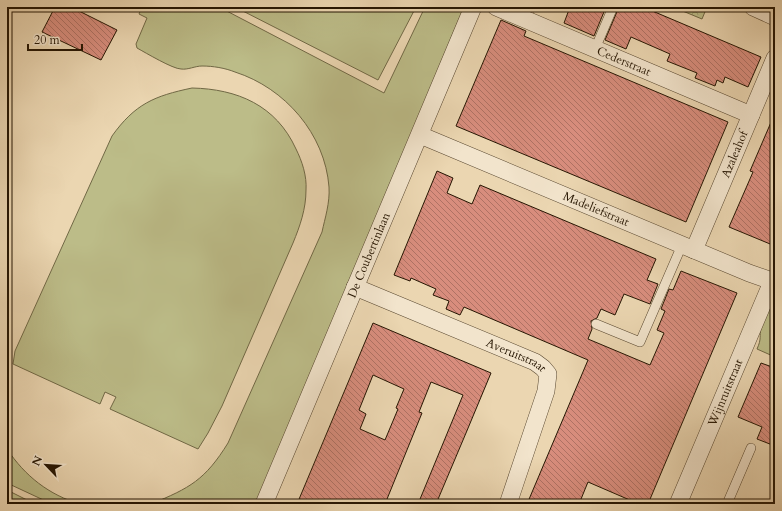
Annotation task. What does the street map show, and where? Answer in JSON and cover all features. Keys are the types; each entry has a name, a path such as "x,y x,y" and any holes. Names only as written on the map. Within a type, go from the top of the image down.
{"street":[{"name":"De Coubertinlaan","path":"264,504 474,7"},
{"name":"Cederstraat","path":"496,7 751,115"},
{"path":"753,7 775,16"},
{"name":"Azaleahof","path":"688,248 751,115 775,58"},
{"name":"Madeliefstraat","path":"420,135 688,248 773,282"},
{"name":"Wijnruitstraat","path":"678,504 773,282"},
{"name":"Averuitstraat","path":"355,287 535,362 548,374 546,391 508,504"}],"lane":[{"path":"594,49 613,7"},
{"path":"596,324 640,342 688,248"},
{"path":"727,504 750,448"}],"green space":[{"path":"142,7 219,7 384,93 425,7 464,7 258,504 151,504 176,493 196,481 212,466 228,443 322,232 329,199 326,167 320,149 311,132 286,101 270,89 253,79 223,68 202,66 186,69 177,68 137,48 136,44 147,18 139,14"},
{"path":"235,7 416,7 378,80"},
{"path":"673,7 707,7 702,19"},
{"path":"192,88 209,89 239,96 253,102 266,111 278,121 288,134 300,158 306,179 304,211 293,243 222,406 198,449 110,409 116,397 105,392 100,404 13,364 15,351 112,136 129,116 146,103 167,94"},
{"path":"775,298 775,357 757,349 763,320 768,308"},
{"path":"7,449 30,476 48,490 80,504 52,504 7,483"},
{"path":"7,490 35,504 7,504"}],"building":[{"path":"55,7 71,7 117,30 101,60 42,32"},
{"path":"522,7 536,7 534,12"},
{"path":"570,7 606,7 594,36 564,23"},
{"path":"619,7 643,7 761,57 748,87 725,77 723,83 717,80 715,86 695,78 697,73 667,61 670,54 631,37 626,49 605,40"},
{"path":"501,20 526,31 524,36 728,122 686,222 456,126"},
{"path":"775,113 775,246 729,227 753,172 750,171"},
{"path":"437,171 453,178 447,193 472,204 480,185 656,259 647,280 658,284 650,304 624,294 615,315 601,309 597,318 591,321 592,329 588,339 650,365 664,333 657,330 665,311 661,309 669,289 673,290 681,271 737,293 648,504 639,504 588,482 579,504 527,504 588,360 464,307 460,315 446,309 449,301 433,295 436,289 411,278 410,281 394,275"},
{"path":"373,323 491,373 436,504 418,504 463,395 431,382 419,412 422,413 385,504 297,504","holes":["373,375 404,389 396,408 398,409 385,440 360,429 366,414 359,410"]},
{"path":"761,363 775,368 775,446 757,439 762,427 738,417"}]}
